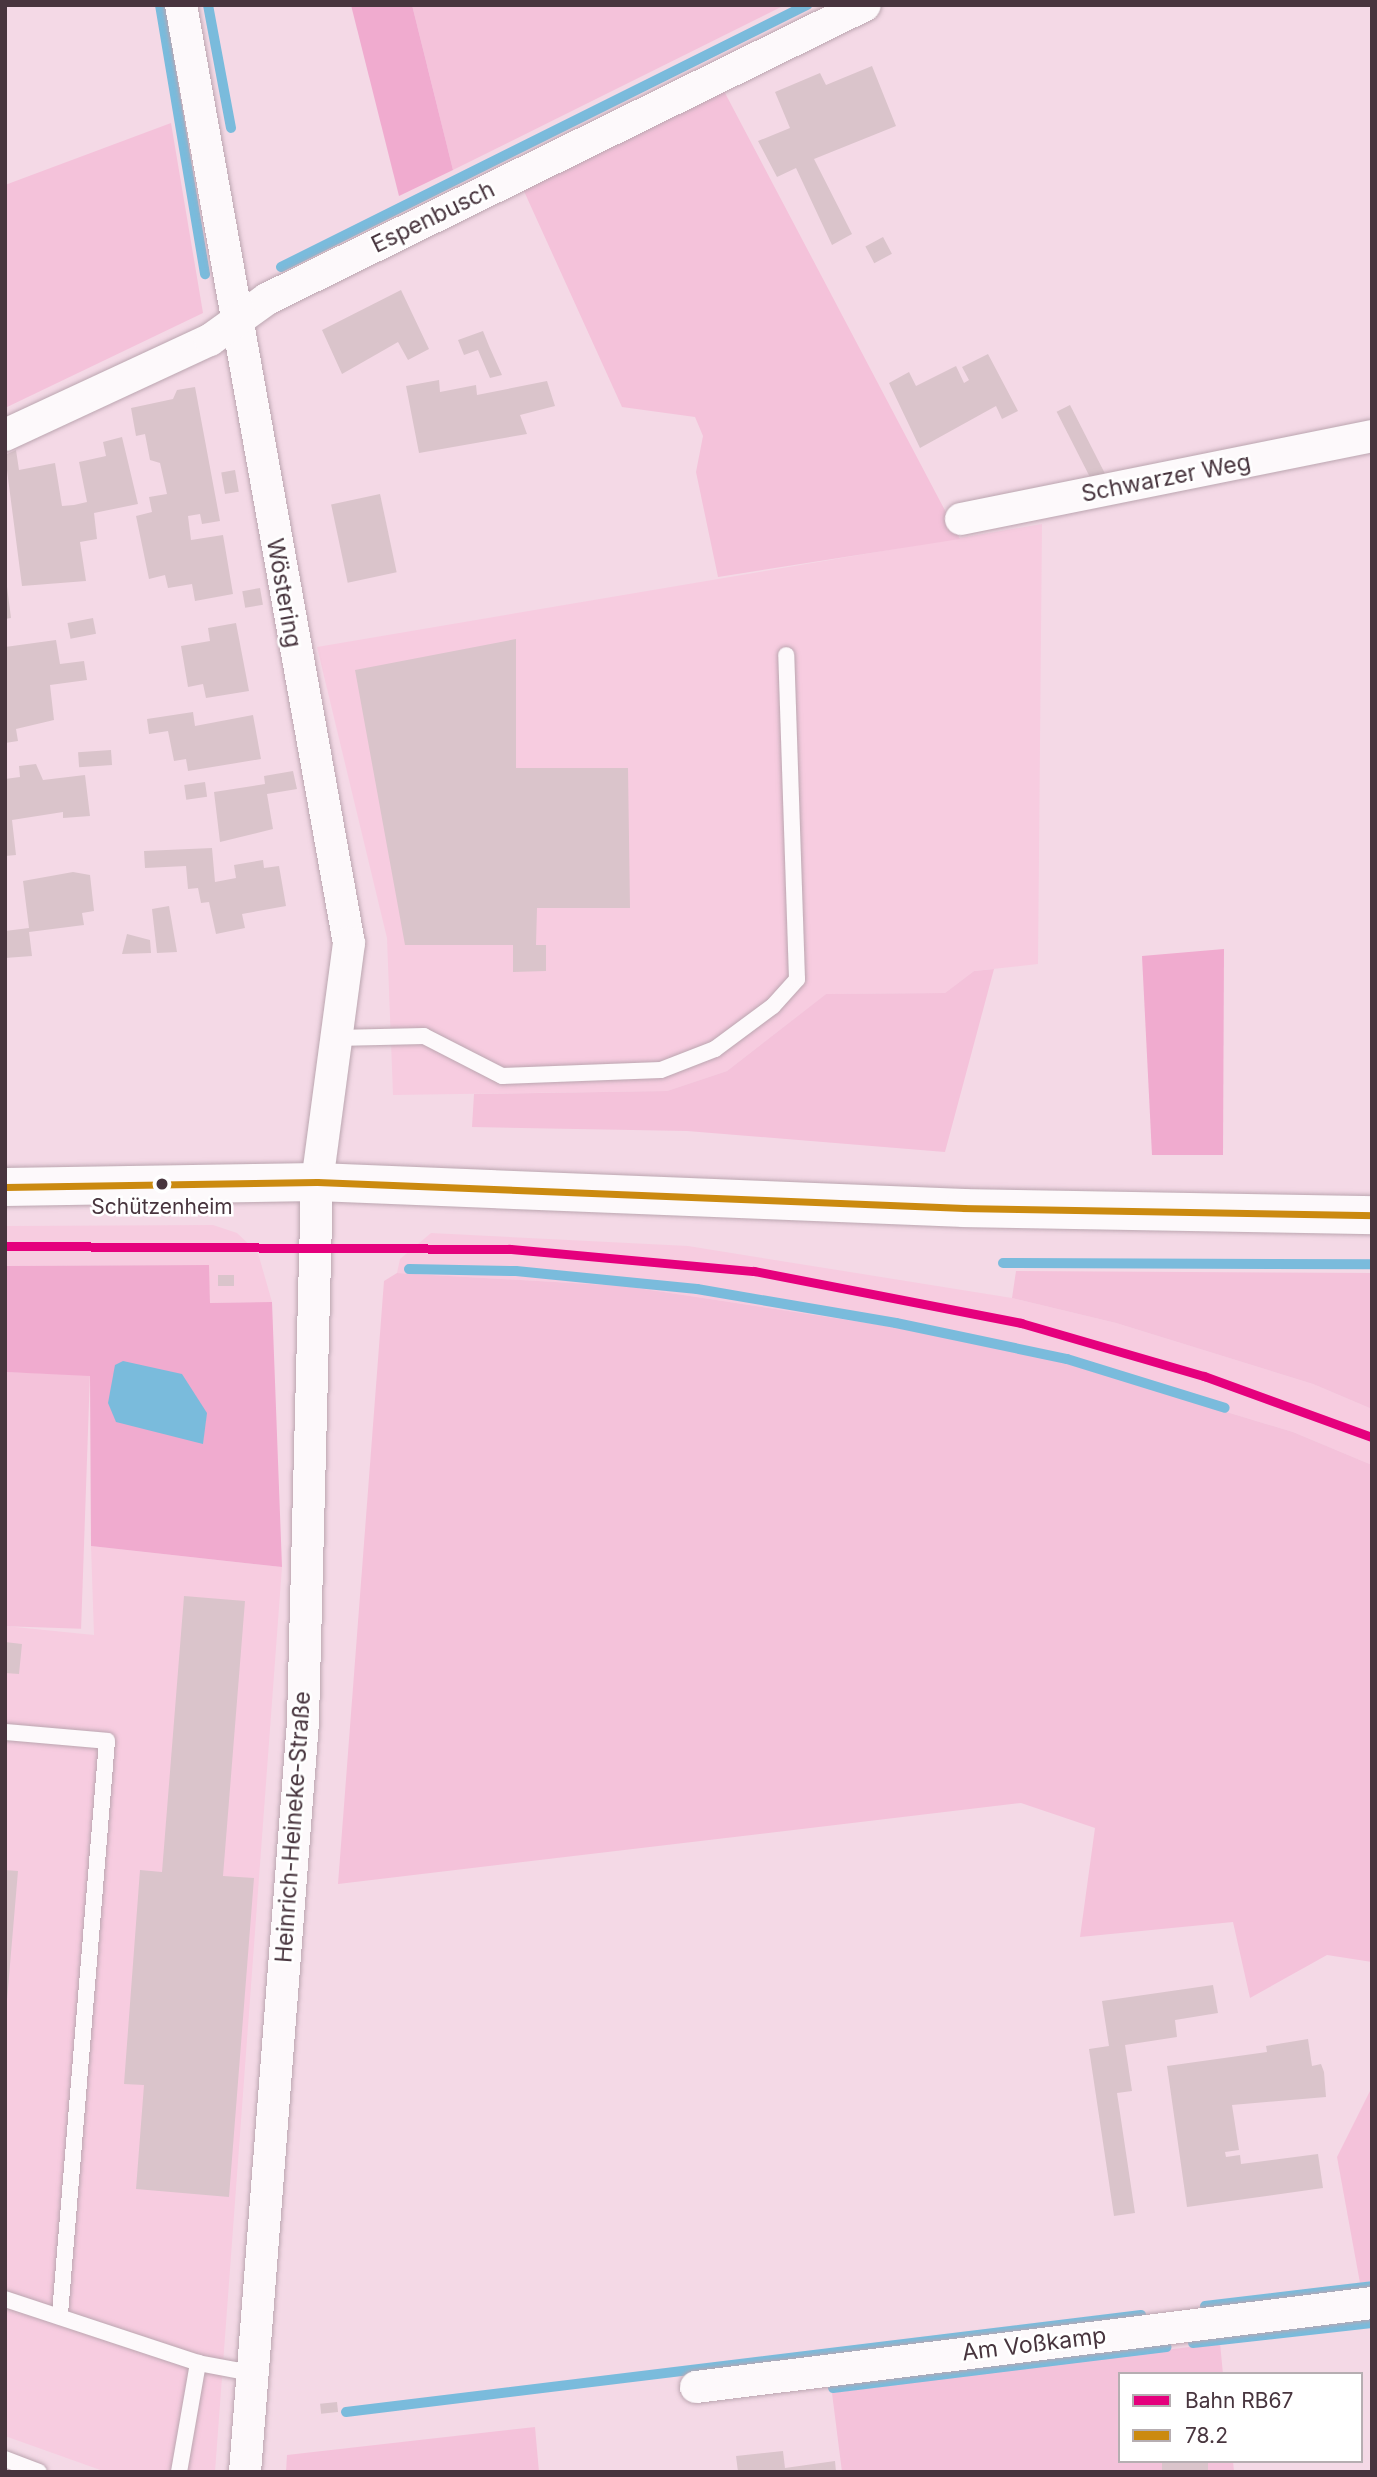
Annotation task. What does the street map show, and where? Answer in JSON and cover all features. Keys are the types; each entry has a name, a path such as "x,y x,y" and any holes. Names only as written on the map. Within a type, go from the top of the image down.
{"main road":[{"path":"5,1187 317,1182 964,1208 1372,1215"}],"street":[{"name":"Wöstering","path":"181,5 234,321 349,943 317,1182"},
{"name":"Espenbusch","path":"5,435 210,340 267,299 865,5"},
{"name":"Schwarzer Weg","path":"961,519 1372,436"},
{"name":"Heinrich-Heineke-Straße","path":"245,2472 303,1722 317,1182"},
{"name":"Am Voßkamp","path":"696,2387 1372,2303"}],"lane":[{"path":"336,1038 424,1036 502,1076 661,1070 715,1049 774,1006 797,979 786,655"},
{"path":"5,1732 107,1741 60,2314"},
{"path":"5,2299 60,2314 198,2363 253,2372"},
{"path":"178,2472 198,2363"},
{"path":"5,2459 39,2472"}],"shaded area":[{"path":"351,5 412,5 453,170 399,196"},
{"path":"412,5 785,5 453,170"},
{"path":"724,91 960,539 718,577 696,472 703,436 695,417 622,407 523,189"},
{"path":"171,123 203,313 5,408 5,185"},
{"path":"1042,524 1038,964 974,971 945,993 826,994 727,1071 667,1091 393,1095 387,938 317,647"},
{"path":"1224,949 1223,1155 1152,1155 1142,956"},
{"path":"994,969 945,1152 687,1131 472,1127 474,1094 667,1091 727,1071 826,994 945,993 974,971"},
{"path":"213,1225 237,1233 258,1253 272,1302 210,1303 208,1265 5,1266 5,1226"},
{"path":"431,1233 688,1246 1012,1298 1116,1323 1313,1384 1372,1409 1372,1465 1293,1432 1065,1363 894,1327 624,1286 397,1273 400,1259"},
{"path":"209,1265 210,1303 272,1302 282,1567 91,1546 90,1376 5,1372 5,1266"},
{"path":"1016,1271 1372,1273 1372,1409 1313,1384 1116,1323 1012,1298"},
{"path":"397,1273 624,1286 894,1327 1065,1363 1293,1432 1372,1465 1372,1962 1327,1955 1250,1998 1233,1922 1080,1937 1095,1828 1021,1803 338,1884 384,1281"},
{"path":"5,1372 90,1375 81,1629 5,1626"},
{"path":"91,1546 282,1567 215,2472 106,2472 5,2436 5,1626 94,1635"},
{"path":"1372,2087 1372,2281 1360,2283 1337,2157"},
{"path":"1220,2343 1223,2372 1118,2372 1118,2463 1233,2463 1234,2472 842,2472 832,2393"},
{"path":"535,2427 539,2472 286,2472 287,2455"}],"water":[{"path":"123,1361 182,1374 207,1413 203,1444 116,1422 108,1403 115,1365"}],"building":[{"path":"872,66 896,126 814,159 852,234 832,245 796,168 777,177 758,141 790,128 775,92 820,73 826,85"},
{"path":"883,237 892,254 874,263 865,246"},
{"path":"401,290 429,349 408,360 398,342 342,374 322,330"},
{"path":"483,331 502,375 490,378 478,350 464,355 458,340"},
{"path":"988,354 1018,411 1002,419 996,406 920,448 889,383 909,372 916,386 956,366 964,383 969,380 962,367"},
{"path":"439,380 440,392 476,385 477,395 547,381 555,406 520,415 527,434 419,453 406,386"},
{"path":"195,387 220,521 202,524 200,514 188,516 191,540 223,535 233,594 195,601 192,584 168,588 165,575 149,579 136,516 152,512 149,497 167,494 160,463 150,460 145,434 136,436 131,408 173,399 177,390"},
{"path":"1070,405 1106,476 1093,483 1057,412"},
{"path":"122,437 138,504 94,513 97,539 80,542 86,581 22,586 5,455 16,450 19,470 55,463 62,506 74,505 87,502 79,462 106,456 103,442"},
{"path":"235,470 239,492 225,494 221,472"},
{"path":"380,494 397,572 348,583 331,504"},
{"path":"5,571 11,618 5,619"},
{"path":"260,588 263,605 245,608 242,591"},
{"path":"93,618 96,634 71,639 67,623"},
{"path":"236,623 249,691 206,698 203,684 188,687 181,646 210,641 208,628"},
{"path":"516,639 516,768 628,768 630,908 537,908 536,945 546,945 546,971 513,972 513,945 405,945 355,670"},
{"path":"56,640 60,664 84,661 87,680 50,685 54,720 16,729 18,741 5,743 5,647"},
{"path":"193,712 195,726 253,715 261,759 188,771 186,759 174,761 168,731 149,734 147,719"},
{"path":"111,750 112,765 79,767 78,752"},
{"path":"36,764 43,780 85,775 90,816 63,818 63,812 12,820 16,855 5,856 5,779 20,777 19,766"},
{"path":"293,771 297,789 267,794 273,829 220,842 214,792 265,784 264,776"},
{"path":"205,782 207,797 186,800 184,785"},
{"path":"212,848 215,882 236,878 234,865 263,860 264,868 279,866 286,906 242,914 245,928 216,934 209,902 201,903 198,888 188,889 186,866 145,868 144,851"},
{"path":"73,872 90,875 94,911 82,913 84,925 29,932 32,956 5,958 5,931 29,928 23,881"},
{"path":"169,906 177,952 157,953 152,909"},
{"path":"127,934 150,940 151,953 122,954"},
{"path":"218,1275 234,1275 234,1286 218,1286"},
{"path":"184,1596 245,1601 223,1876 254,1878 229,2197 136,2189 144,2085 124,2084 140,1870 162,1872"},
{"path":"5,1642 22,1644 19,1674 5,1673"},
{"path":"5,1870 18,1871 7,2000 5,2000"},
{"path":"1213,1985 1218,2013 1175,2020 1177,2037 1125,2045 1132,2091 1117,2093 1135,2213 1114,2216 1089,2049 1109,2046 1102,2001"},
{"path":"1308,2039 1312,2066 1321,2064 1324,2072 1326,2097 1232,2105 1239,2150 1225,2152 1226,2157 1240,2155 1241,2164 1318,2154 1323,2188 1187,2207 1167,2066 1267,2052 1266,2046"},
{"path":"337,2402 338,2412 321,2414 320,2404"},
{"path":"783,2451 785,2468 835,2461 836,2472 738,2472 736,2456"},
{"path":"1162,2463 1208,2463 1208,2472 1162,2472"}],"waterway":[{"path":"160,5 205,274"},
{"path":"208,5 231,128"},
{"path":"281,267 807,5"},
{"path":"1003,1263 1372,1264"},
{"path":"409,1269 516,1271 697,1289 896,1323 1067,1359 1225,1408"},
{"path":"1205,2306 1372,2286"},
{"path":"346,2412 1141,2315"},
{"path":"1193,2343 1372,2323"},
{"path":"833,2388 1166,2347"}],"rail line":[{"name":"RB67","path":"5,1246 510,1249 754,1271 1021,1323 1204,1376 1372,1437"}],"transit line":[{"name":"78.2","path":"5,1187 317,1182 964,1208 1372,1215"}],"place":[{"name":"Schützenheim","path":"162,1184"}]}
